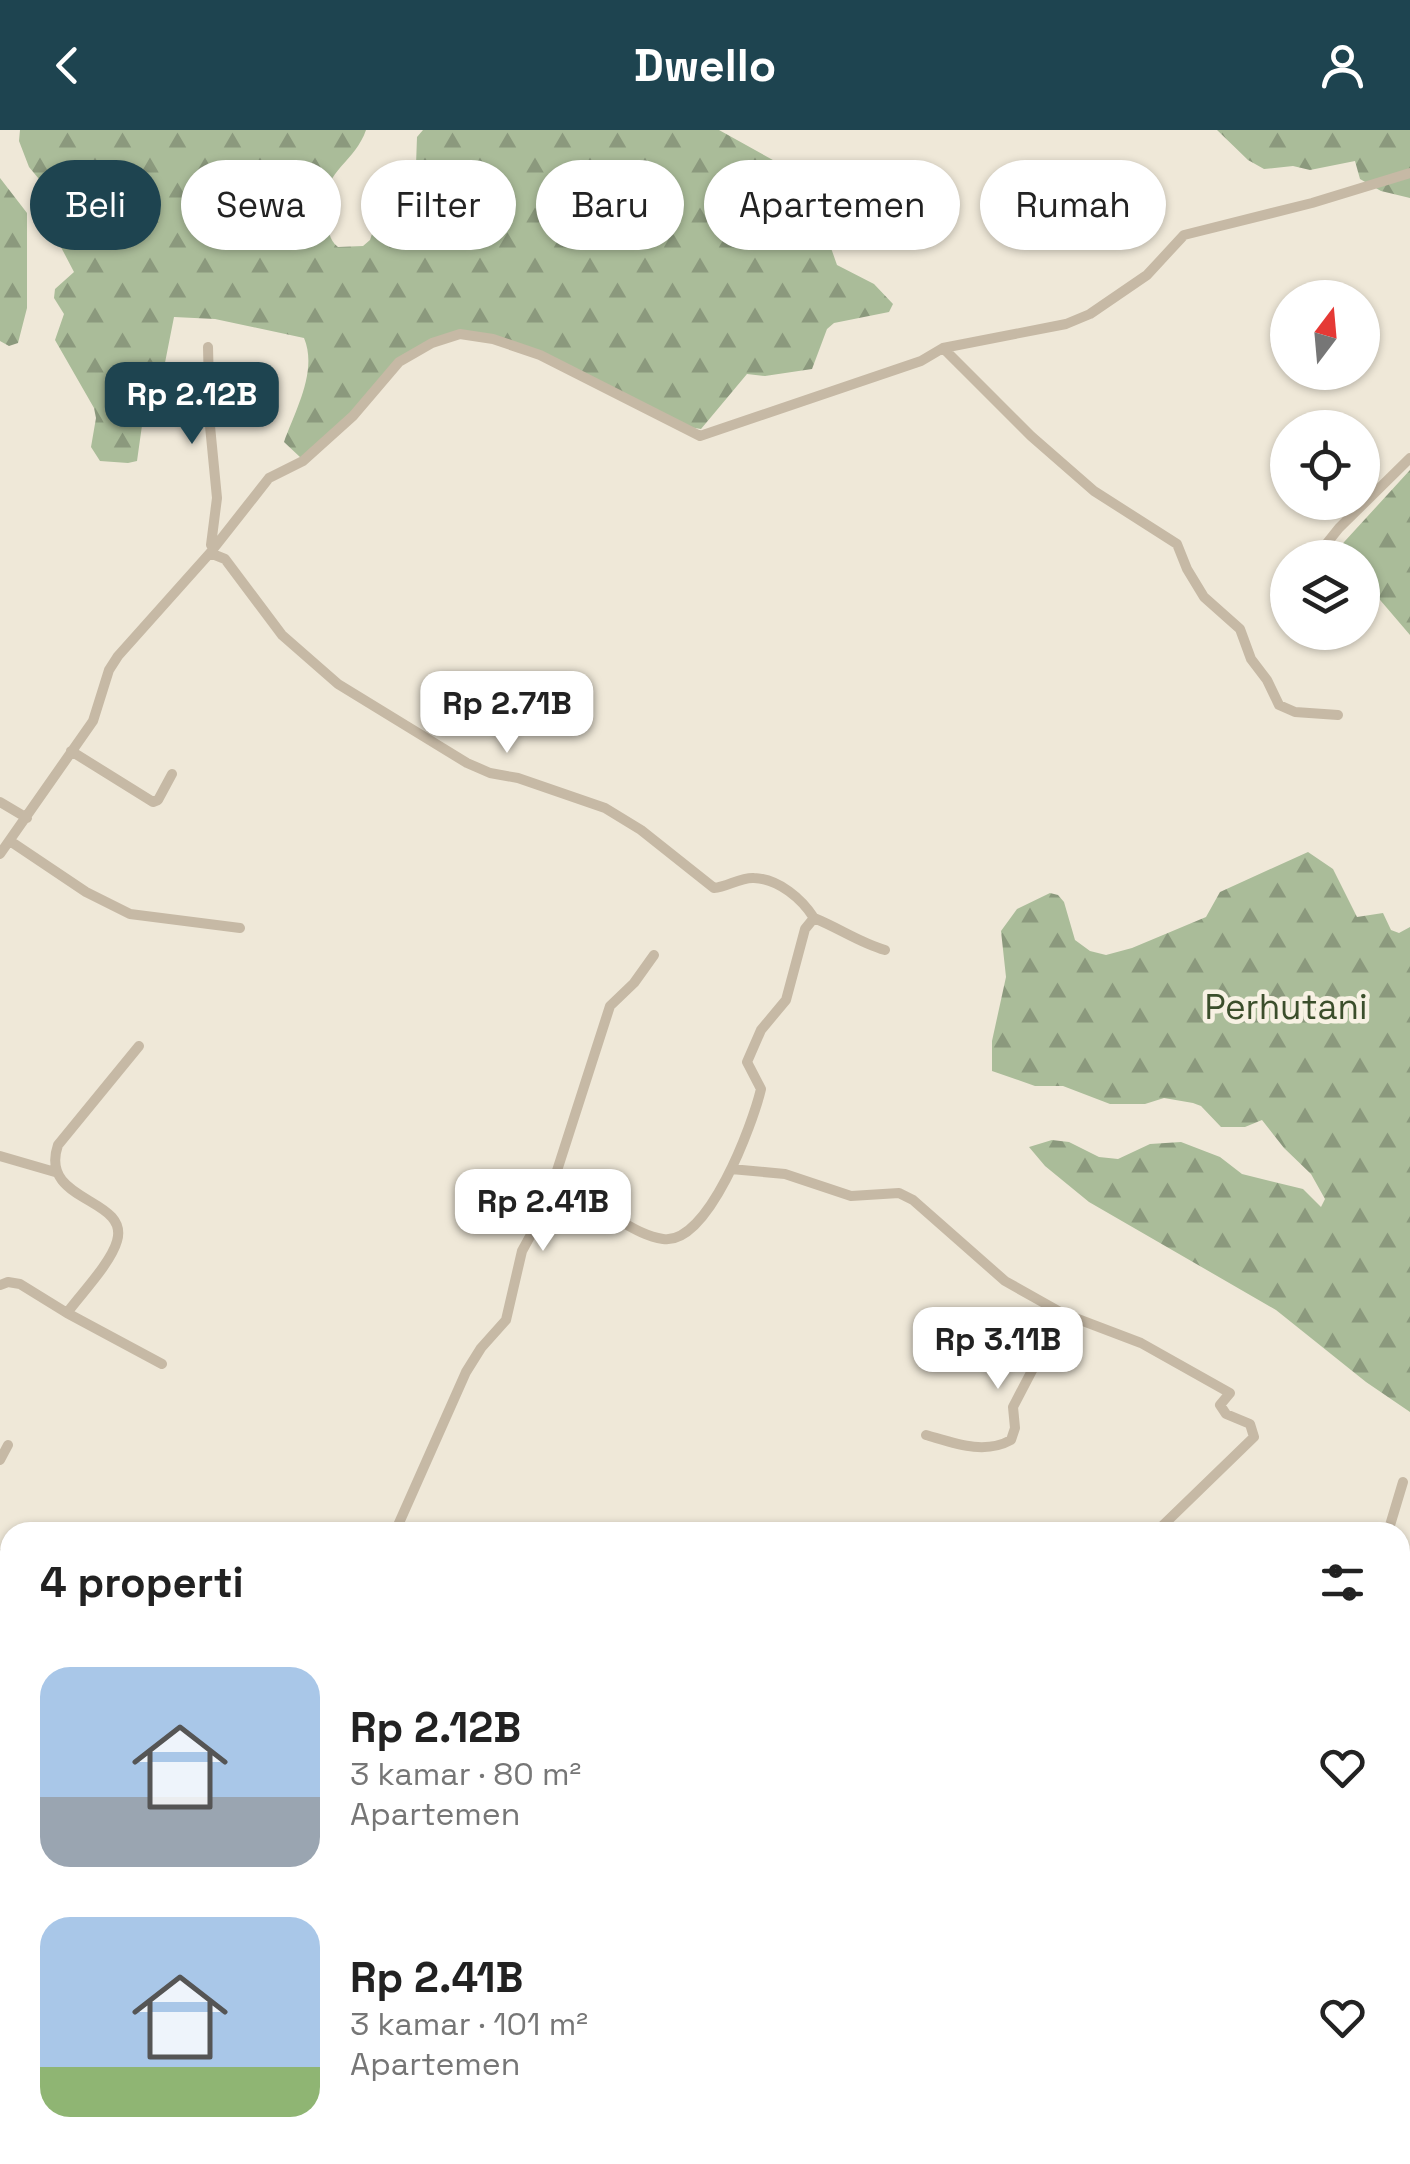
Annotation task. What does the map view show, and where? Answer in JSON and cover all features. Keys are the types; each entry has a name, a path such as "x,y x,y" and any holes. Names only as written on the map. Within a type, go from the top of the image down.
{"street":[{"path":"0,854 93,722 118,656 270,478 302,462 352,416 400,362 432,342 460,334 493,339 540,355 700,436 921,361 943,348 1066,324 1090,314 1147,275 1184,235 1312,203 1410,173"},
{"path":"208,347 217,498 210,551"},
{"path":"943,348 1030,436 1094,492 1177,544 1186,568 1204,596 1240,628 1252,660 1279,706 1295,712 1338,714"},
{"path":"1329,540 1410,458"},
{"path":"210,551 225,560 282,635 338,684 386,715 490,773 518,778 605,808 641,830 714,888 752,877 766,881 802,898 814,918 885,950"},
{"path":"70,751 153,802 158,800 172,774"},
{"path":"0,802 26,818"},
{"path":"10,841 86,892 130,914 240,928"},
{"path":"544,1212 554,1214 571,1205 590,1207 664,1240 676,1239 708,1212 754,1120 762,1089 747,1062 761,1030 786,1000 805,929 814,918"},
{"path":"399,1522 466,1372 506,1320 522,1251 544,1212 610,1006 634,983 654,955"},
{"path":"55,1172 52,1165 58,1145 139,1046"},
{"path":"0,1156 55,1172 112,1217 119,1231 114,1248 67,1314"},
{"path":"731,1170 785,1174 851,1196 899,1193 913,1200 1005,1281 1062,1313 1141,1344 1230,1393 1220,1405 1226,1414 1250,1424 1254,1437 1166,1522"},
{"path":"0,1285 20,1284 67,1314 162,1364"},
{"path":"926,1435 969,1446 1001,1446 1011,1440 1013,1407 1062,1313"},
{"path":"0,1460 8,1445"},
{"path":"1391,1522 1403,1482"}],"green space":[{"path":"20,130 366,130 341,168 341,160 181,160 181,250 341,250 341,247 361,246 361,250 516,250 516,160 416,160 417,137 423,130 719,130 773,160 704,160 704,250 832,250 837,265 874,284 893,304 889,312 834,323 827,329 812,369 765,376 747,374 701,429 683,426 494,336 430,339 301,458 284,442 307,377 304,338 215,319 174,317 161,383 146,397 137,461 100,461 91,447 94,408 55,340 64,314 54,298 55,289 74,272 62,250 161,250 161,160 30,160 30,168 19,141"},
{"path":"1217,130 1410,130 1410,198 1381,191 1360,179 1355,161 1310,170 1293,166 1264,169 1248,160"},
{"path":"0,178 27,213 27,308 18,343 9,346 0,341"},
{"path":"1410,470 1410,635 1380,600 1380,540 1346,540 1364,520 1380,520 1380,503"},
{"name":"Perhutani","path":"1308,852 1333,869 1357,917 1383,913 1391,930 1399,933 1410,927 1410,1412 1276,1310 1089,1202 1045,1166 1029,1147 1052,1140 1069,1142 1099,1157 1118,1159 1150,1144 1181,1142 1220,1157 1242,1174 1303,1189 1321,1207 1325,1199 1311,1174 1262,1120 1245,1127 1221,1127 1193,1103 1164,1098 1145,1104 1110,1104 1063,1086 1035,1086 992,1071 992,1041 1006,977 1001,931 1017,909 1050,893 1058,895 1064,902 1075,940 1090,951 1106,955 1206,917 1220,892"}]}
